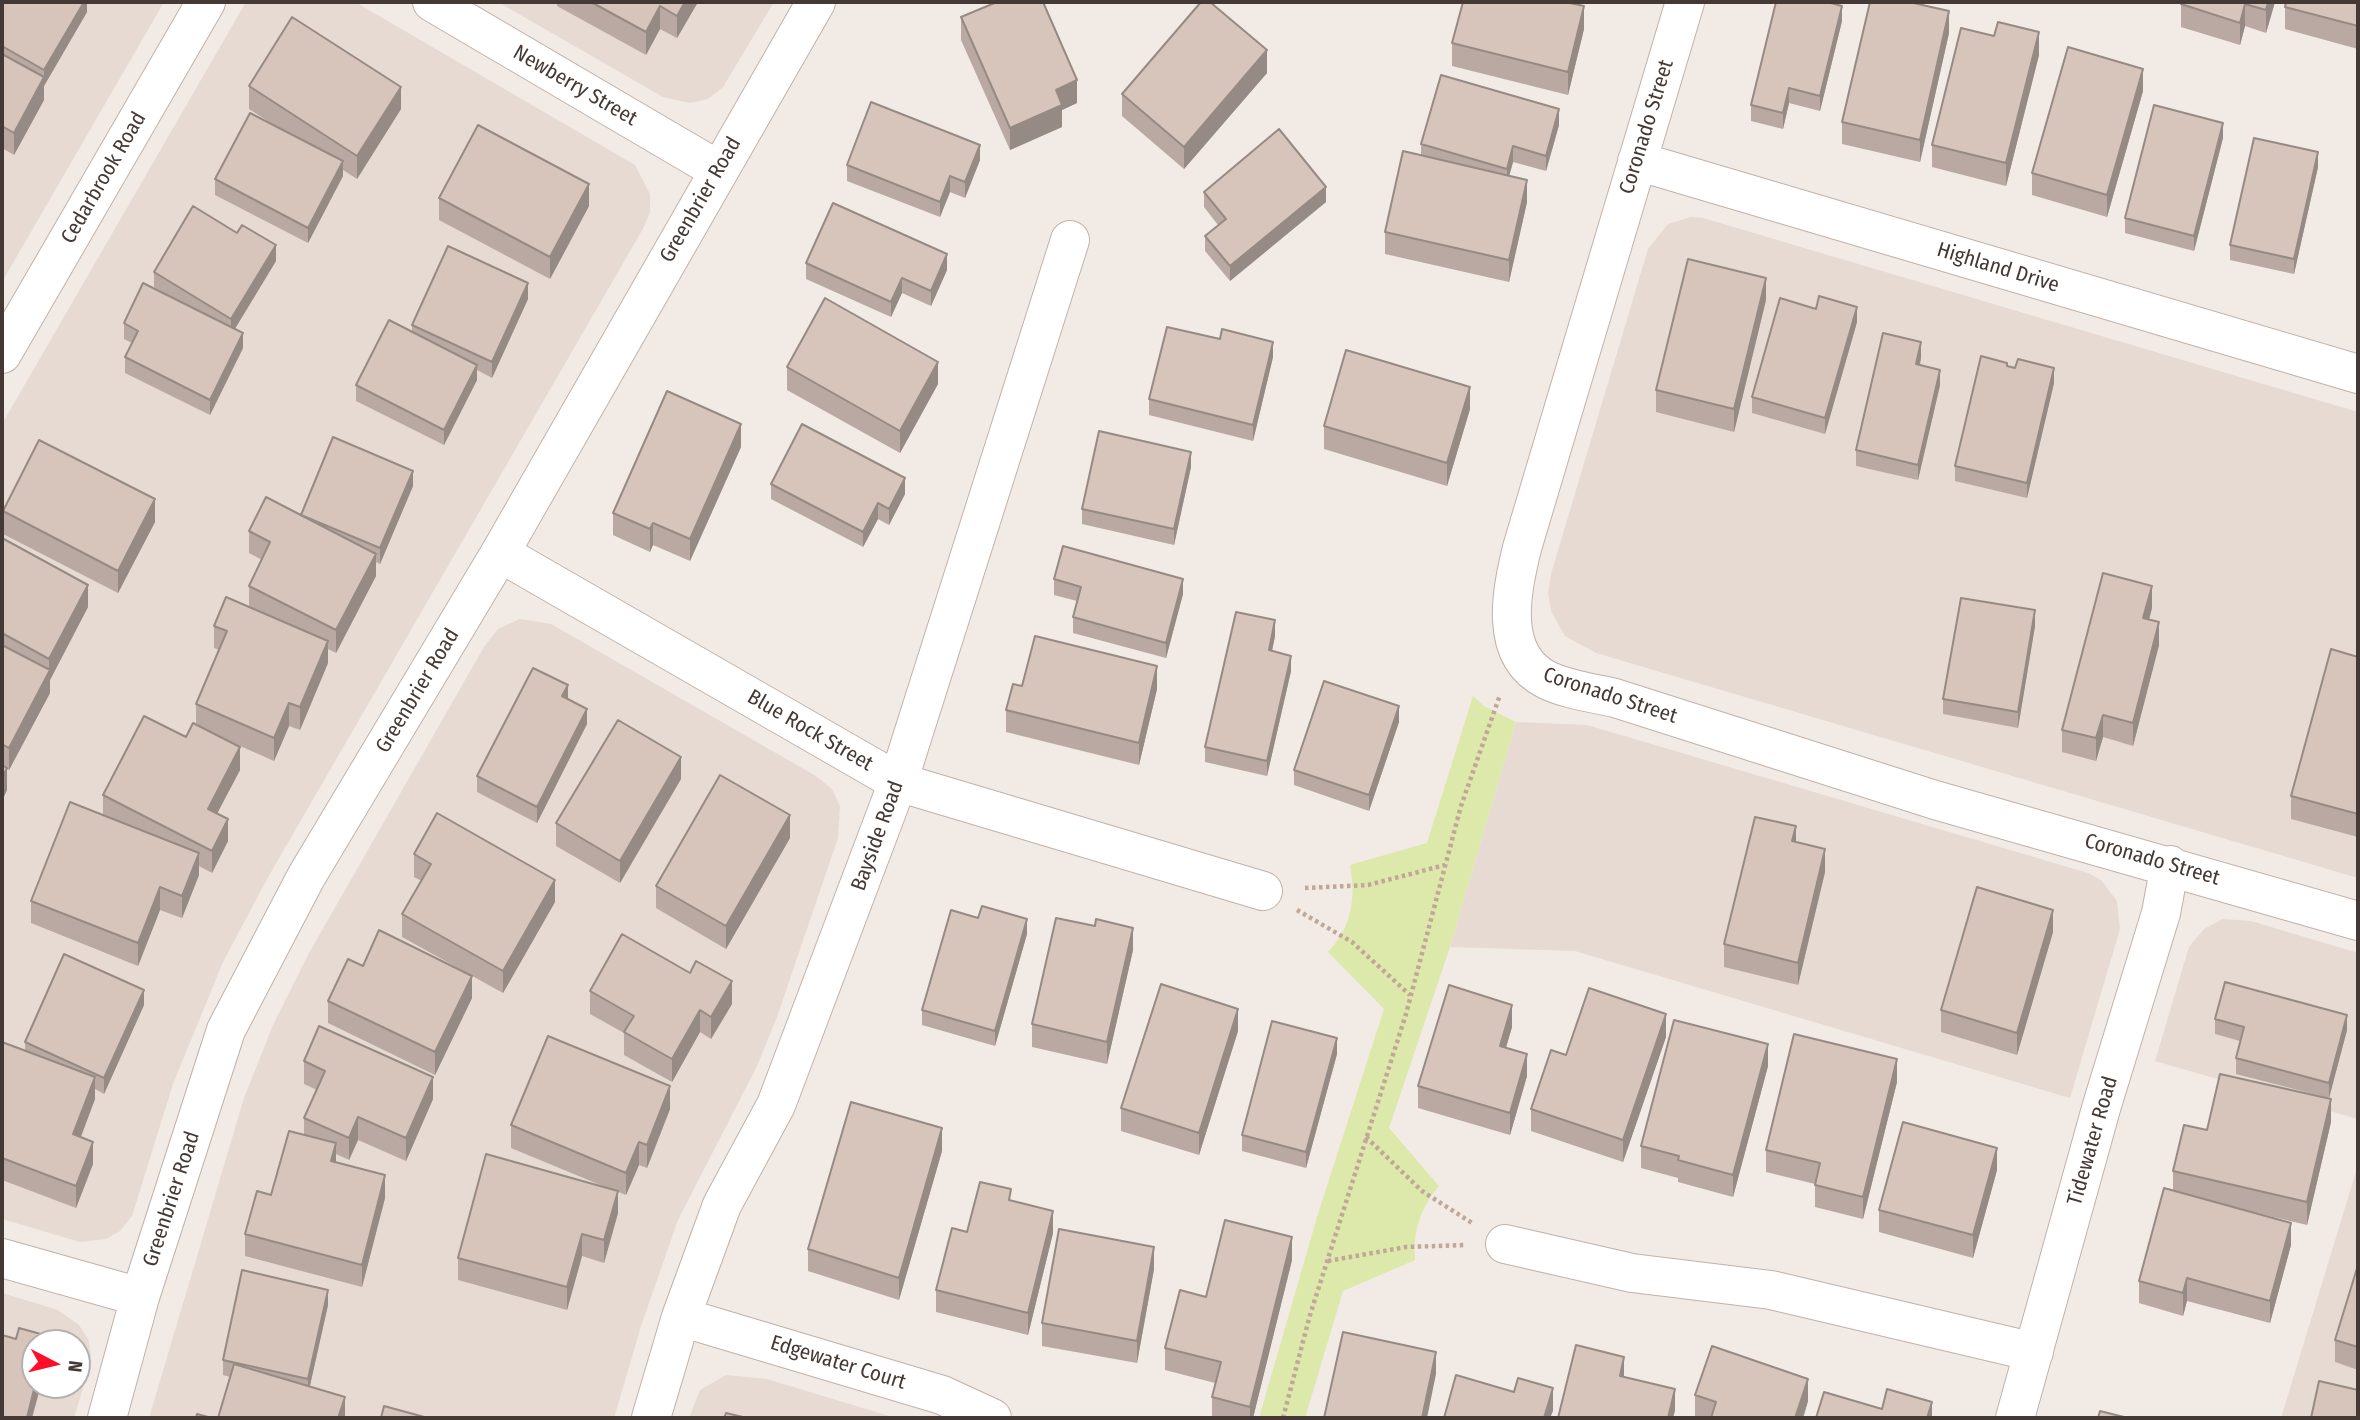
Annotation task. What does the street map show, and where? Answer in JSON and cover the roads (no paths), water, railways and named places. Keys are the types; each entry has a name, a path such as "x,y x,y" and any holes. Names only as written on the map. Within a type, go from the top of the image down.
{"street":[{"name":"Cedarbrook Road","path":"2,354 206,2"},
{"name":"Newberry Street","path":"432,2 718,170"},
{"name":"Greenbrier Road","path":"107,1418 140,1297 226,1030 306,877 500,553 816,2"},
{"name":"Coronado Street","path":"1685,2 1522,548 1510,597 1516,646 1533,671 1570,688 1615,698 1935,800 2170,865 2358,921"},
{"name":"Highland Drive","path":"1637,161 2358,374"},
{"name":"Bayside Road","path":"651,1418 681,1317 722,1205 776,1105 898,782 1070,240"},
{"name":"Blue Rock Street","path":"500,553 898,782 1263,891"},
{"name":"Tidewater Road","path":"2015,1418 2102,1105 2161,914 2170,865"},
{"path":"1505,1244 1632,1273 1771,1290 2034,1352"},
{"path":"2,1258 140,1297"},
{"name":"Edgewater Court","path":"681,1317 942,1395 992,1418"}]}
